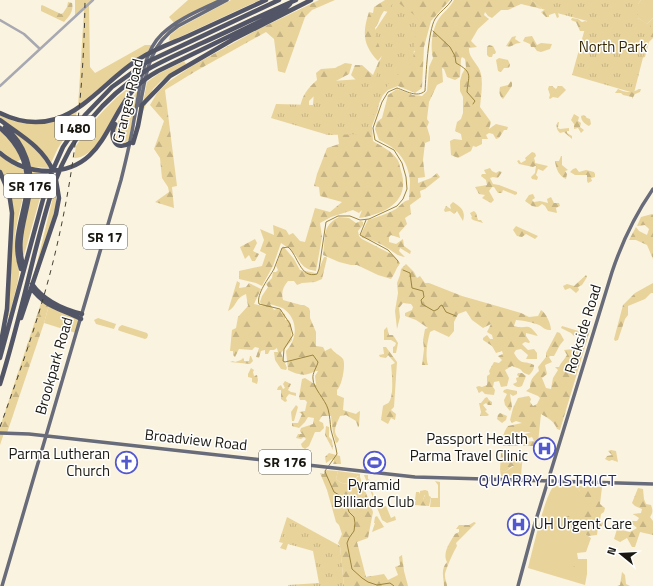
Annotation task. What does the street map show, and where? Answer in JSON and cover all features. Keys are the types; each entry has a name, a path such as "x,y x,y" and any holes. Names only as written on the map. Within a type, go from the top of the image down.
{"highway":[{"path":"0,113 12,118 29,122 42,122 61,117 81,105 118,73 141,58 266,0"},
{"name":"I 480","path":"0,358 48,181 63,147 84,115 112,88 147,62 279,0"},
{"path":"0,153 17,164 34,170 51,171 68,167 80,162 90,155 102,142 124,103 137,86 154,73 285,9 295,0"},
{"name":"I 480","path":"0,384 14,338 55,182 72,146 93,116 120,90 152,67 295,0"},
{"path":"124,103 113,127 112,135 114,141 118,144 125,145 131,143 138,126 142,106 165,80 184,66 311,0"},
{"path":"141,94 147,99"},
{"path":"0,121 35,146 49,162 55,175 58,191 58,203 54,222 14,338"},
{"name":"SR 176","path":"0,121 12,134 26,155 30,171 30,191 20,239 21,259 31,283 49,303"},
{"name":"SR 176","path":"0,128 18,148 27,170 27,191 17,236 17,255 24,278 40,298 81,317"},
{"path":"0,172 9,193 12,213 7,309 0,348"}],"main road":[{"name":"Granger Road","path":"141,94 145,63 156,41 168,29 187,17 221,0"},
{"name":"Granger Road","path":"128,153 141,94 156,48 164,37 174,29 227,0"},
{"name":"Brookpark Road","path":"2,586 128,153"},
{"name":"Rockside Road","path":"518,586 535,523 618,256 633,222 653,189"},
{"name":"Broadview Road","path":"2,433 415,477 653,484"}],"street":[{"path":"0,86 93,0"},
{"path":"0,20 24,34 40,49"}],"green space":[{"path":"75,0 93,0 75,16"},
{"path":"188,0 221,0 175,24 169,17"},
{"path":"231,0 260,0 171,41 169,40 170,35 179,28"},
{"path":"319,0 335,0 312,10 305,17 285,73 278,71 274,39 266,32 165,90 177,186 172,187 174,208 155,202 169,192 168,187 162,178 160,158 154,149 164,121 150,105 157,93 168,82 192,66 255,31"},
{"path":"385,0 450,0 431,21 424,47 422,88 415,93 398,86 388,90 379,99 378,110 372,126 373,141 389,151 398,161 402,174 402,193 398,200 377,214 359,218 362,210 359,213 353,210 331,217 320,223 322,237 316,271 311,270 301,264 295,254 281,243 273,266 262,286 239,279 239,271 262,266 266,254 260,251 264,240 260,229 274,235 273,225 286,230 289,235 293,233 300,241 305,242 315,208 330,212 342,202 320,196 319,187 314,186 327,148 339,144 337,129 300,108 301,103 306,92 317,80 316,73 321,69 335,68 345,63 352,64 349,74 322,89 309,101 309,108 363,87 351,75 355,65 362,65 373,75 379,61 385,54 408,64 415,51 410,49 399,14 384,11 375,28 384,53 378,61 369,50 365,38 365,26 369,12 373,13 374,7"},
{"path":"454,0 531,0 542,9 521,4 508,10 501,10 492,18 485,12 484,15 489,19 478,29 471,41 477,47 469,48 470,55 480,70 482,78 480,107 491,122 489,129 496,124 508,127 499,138 496,139 493,134 489,133 486,135 488,139 482,139 482,144 476,147 473,146 471,151 458,158 451,155 450,141 454,139 462,140 461,134 455,131 457,122 461,119 463,113 463,97 460,91 460,81 466,67 465,59 462,57 461,59 460,77 455,80 447,77 444,69 442,68 443,82 437,85 429,102 427,119 429,122 427,127 430,141 425,143 423,160 425,177 418,178 418,183 431,178 437,173 440,177 425,189 420,191 421,197 410,205 411,214 405,218 407,224 399,233 400,238 391,235 389,237 389,242 396,244 403,239 404,246 411,251 410,254 400,248 399,251 405,257 402,257 376,242 362,238 361,234 368,220 393,211 409,200 410,181 407,167 396,151 379,140 375,129 377,122 382,118 388,95 397,89 413,95 422,96 427,91 429,67 433,58 432,44 434,29 440,17"},
{"name":"North Park","path":"531,0 641,0 638,4 638,18 651,26 634,93 572,75 587,21 542,9"},
{"path":"641,0 653,0 653,18 647,24 638,18 638,4"},
{"path":"396,1 417,17 413,61 388,84 365,134 328,135 271,118 276,104 313,105 314,91 332,81 376,78 382,54 374,32 393,3"},
{"path":"68,2 72,3 72,11 64,22 41,11 42,5 61,14 67,7"},
{"path":"89,4 90,67 95,73 145,45 153,45 149,52 78,107 84,8"},
{"path":"549,7 557,9 559,17 557,18 555,13 549,15 549,17 546,17 541,12"},
{"path":"572,18 578,19 582,22 588,22 585,31 580,31 576,22 571,20"},
{"path":"653,18 653,38 649,42 645,57 642,58 649,30 647,24"},
{"path":"516,36 515,39 521,43 506,46 512,37"},
{"path":"532,36 537,45 541,43 552,44 550,49 541,52 537,51 534,47 531,47 530,44 523,41 525,37"},
{"path":"489,45 493,46 496,52 492,57 487,55 487,47"},
{"path":"499,58 508,60 510,65 509,68 504,68 501,72 498,71 496,60"},
{"path":"184,61 186,64 161,81 153,89 140,118 147,82 158,74"},
{"path":"140,79 140,82 96,146 84,156 74,158 76,146 88,128 117,97"},
{"path":"511,81 512,86 503,99 499,90 500,87 508,85"},
{"path":"549,86 556,89 558,86 562,86 566,90 558,98 553,97 550,99 548,89"},
{"path":"618,89 629,92 641,89 640,92 635,94 632,99 632,97 621,93 615,93"},
{"path":"138,90 129,140 123,144 115,141 113,131 126,107"},
{"path":"77,110 75,122 58,148 51,163 0,118 0,115 22,123 31,124 48,121"},
{"path":"574,114 579,117 578,121 581,123 580,127 584,130 581,133 578,128 574,129 574,124 571,120"},
{"path":"584,115 590,119 591,124 589,126 582,119 581,116"},
{"path":"558,122 558,128 569,128 567,133 572,136 572,139 564,132 559,132 557,129"},
{"path":"13,130 38,151 50,168 31,167 29,160 11,131"},
{"path":"0,131 15,147 22,159 16,162 0,150"},
{"path":"532,152 535,153 536,156 534,158 535,163 548,166 543,171 538,169 536,175 538,177 537,180 532,179 531,177 535,173 536,166 533,167 519,164 517,161 519,160 521,163 526,160 525,158"},
{"path":"0,156 13,165 25,170 25,187 15,237 15,250 19,274 9,316 7,315 13,207 0,171"},
{"path":"561,156 562,165 568,170 565,171 567,174 566,179 560,174 555,164 555,161 559,161"},
{"path":"490,168 496,173 499,171 502,172 498,178 490,178 493,184 517,192 517,194 515,195 503,190 502,193 498,193 494,187 492,187 489,191 494,200 491,203 482,198 485,195 479,194 475,187 487,185 486,180 481,176 482,174 486,174 484,170"},
{"path":"576,168 579,172 586,170 594,172 595,177 591,178 592,181 588,183 587,175 575,175 570,172"},
{"path":"31,171 47,173 24,255 22,256 21,246"},
{"path":"54,193 56,194 56,207 33,279"},
{"path":"533,194 535,198 532,200 534,202 540,201 548,203 547,199 551,197 554,203 559,203 560,206 556,208 557,213 548,211 542,204 538,207 532,206 525,201 529,195"},
{"path":"453,202 462,210 464,215 463,221 457,211 454,214 450,211 445,212 444,210 446,206 451,209 450,205"},
{"path":"474,211 478,220 481,220 483,223 471,218 470,213"},
{"path":"652,214 653,259 647,245 636,240 629,240 636,227 639,231 647,235 649,229 645,225 637,226 641,217"},
{"path":"339,217 349,218 356,223 361,221 363,222 363,225 358,231 359,236 393,255 400,263 391,279 378,275 357,265 339,262 323,255 325,233 327,228 329,224"},
{"path":"516,226 538,236 535,239 526,234 522,237 517,236 513,230"},
{"path":"255,239 257,243 253,251 259,254 255,261 252,261 249,255 245,259 240,247"},
{"path":"283,246 302,271 317,274 324,257 327,258 322,279 315,282 297,285 294,281 288,281 283,290 283,300 304,305 309,308 310,318 316,332 316,346 323,347 325,351 331,348 343,359 344,362 343,375 337,390 337,395 344,398 343,410 356,414 360,411 358,427 356,421 346,415 340,416 335,428 335,433 339,439 336,443 331,416 322,416 319,421 323,423 324,428 320,432 315,432 309,446 305,449 301,444 306,439 304,437 301,439 296,438 298,434 302,434 300,431 301,428 313,424 314,418 308,417 299,428 292,426 292,423 298,423 302,414 299,412 305,411 307,402 305,400 300,400 299,397 302,379 305,378 316,385 315,376 318,371 302,375 288,370 286,351 290,346 294,336 295,330 289,314 283,308 270,304 274,310 282,310 281,313 285,314 285,320 289,320 291,324 292,340 281,353 287,368 286,370 281,369 275,360 274,352 278,352 277,348 270,350 268,354 265,354 265,350 261,351 259,358 256,357 259,348 255,347 252,350 239,349 235,357 233,355 233,351 230,351 232,330 236,328 238,317 248,306 246,294 239,298 233,307 228,311 237,281 240,283 239,288 246,287 249,283 261,289 254,304 263,306 260,302 268,287 266,284 272,278 273,272 278,270 276,266"},
{"path":"406,264 414,272 417,278 420,276 425,283 429,283 462,296 521,313 529,317 538,316 541,310 543,311 548,319 551,330 534,323 518,320 516,320 514,326 529,327 538,336 526,333 526,336 530,342 525,342 522,344 528,350 534,349 537,353 537,359 526,359 528,355 521,349 516,350 514,353 519,360 534,365 531,373 529,375 512,366 505,370 509,378 507,386 501,387 499,381 494,382 494,395 485,394 482,391 479,393 476,387 487,385 487,376 490,374 489,371 494,362 499,363 502,360 498,356 503,354 502,351 496,353 492,346 483,340 483,338 487,335 490,339 493,339 492,335 487,332 491,324 483,328 472,320 466,311 458,314 454,322 454,331 449,337 434,330 430,332 427,349 428,365 422,365 424,349 423,340 425,329 428,328 416,320 405,316 405,313 412,310 413,307 411,304 403,303 399,308 400,317 397,329 395,311 398,293 397,283 401,269"},
{"path":"586,275 587,277 582,285 578,287 579,290 576,293 570,288 565,290 563,286 567,284 574,286"},
{"path":"653,283 653,293 645,299 628,306 628,315 625,319 618,340 615,341 614,339 623,305 635,293"},
{"path":"42,300 49,305 44,323 7,433 4,433 0,445 0,427"},
{"path":"49,305 81,319 76,333 44,323"},
{"path":"98,318 116,324 114,329 96,324 94,320"},
{"path":"122,325 147,333 147,338 145,339 118,330"},
{"path":"562,326 585,333 590,330 560,430 557,429 550,420 541,414 538,443 534,446 523,446 523,442 534,441 532,437 525,439 525,434 531,432 522,431 517,434 517,437 520,439 518,446 503,446 503,436 508,426 522,423 516,421 512,423 510,420 513,408 518,398 529,396 531,399 530,402 533,406 537,404 540,398 526,391 530,388 532,378 539,371 538,367 546,357 546,353 557,332 560,333 564,340 554,356 549,357 552,362 545,365 547,374 542,378 546,388 551,389 553,378 558,370 555,367 559,367 567,355 564,350 574,349 574,345 581,344 577,341 581,336 578,334 574,336 561,328"},
{"path":"387,327 389,335 393,335 398,343 396,353 393,353 393,347 396,343 391,340 384,340 384,330"},
{"path":"383,347 386,347 397,362 394,407 391,410 396,414 395,420 391,418 388,424 381,420 383,406 389,402 392,395 391,365 395,363 388,355 386,358 380,357 379,355 384,354"},
{"path":"250,356 253,361 250,364 230,362 235,362 243,358 244,361 249,361"},
{"path":"251,368 254,370 254,376 257,375 257,384 252,382 252,378 248,377"},
{"path":"518,373 522,373 526,376 522,386 520,387 513,384 517,382 516,378 519,377 517,375"},
{"path":"285,381 291,384 288,390 296,393 296,396 289,394 286,398 287,401 285,402 281,399 281,390 277,390 281,385 283,389 285,388 283,384"},
{"path":"507,389 517,391 517,394 513,396 510,394 512,407 510,411 505,405 504,400 507,394 503,392"},
{"path":"487,397 492,402 492,405 488,405 486,403 483,405 487,410 485,411 489,415 480,416 481,412 479,403"},
{"path":"296,405 298,407 294,421 292,421 291,412"},
{"path":"500,413 507,416 506,420 502,423 497,419"},
{"path":"326,426 329,427 329,437 332,440 333,450 325,435"},
{"path":"608,451 616,451 618,462 605,459 607,456 612,455"},
{"path":"501,452 511,454 521,453 523,455 522,464 518,463 517,466 512,466 505,472 500,470"},
{"path":"329,453 340,456 341,464 333,464 334,460 332,459 326,463 325,457"},
{"path":"518,463 522,464 521,476 501,476 500,470 505,472"},
{"path":"325,470 338,471 336,479 345,484 359,476 360,477 373,512 368,538 357,542 366,577 384,574 388,580 398,575 395,567 400,565 399,557 402,555 408,586 344,586 340,546 338,543 342,534 339,525 336,522 327,490 320,473 324,474"},
{"path":"338,471 360,474 360,477 358,476 345,484 336,479"},
{"path":"364,475 368,475 368,479 370,480 369,484 378,505 380,504 383,507 386,506 391,518 395,516 396,520 387,523 382,520"},
{"path":"435,481 440,482 440,507 430,507 431,498 438,498 438,485"},
{"path":"554,486 576,486 580,491 585,491 585,534 591,538 586,552 577,553 578,559 587,559 585,585 528,568 543,512 550,491"},
{"path":"576,486 602,487 600,504 605,508 604,512 601,514 600,520 603,523 602,526 598,527 597,535 588,536 585,534 582,502 585,500 585,491 580,491"},
{"path":"638,488 643,489 646,504 651,505 652,507 652,514 650,517 653,521 653,535 640,532 635,547 632,547 627,538 620,542 614,539 617,529 630,532 637,528 629,521 637,521 639,518 633,514 641,513 642,509 632,503"},
{"path":"420,491 428,491 429,496 431,497 429,506 414,505 416,500 423,500 425,495 420,494"},
{"path":"416,492 425,494 423,500 415,500"},
{"path":"575,513 576,523 581,526 575,531 571,527 562,528 561,523 567,522 566,517"},
{"path":"377,516 384,527 372,532 375,517"},
{"path":"287,517 340,546 344,586 288,586 319,583 313,551 288,544 286,550 280,548 283,543 279,542"},
{"path":"474,522 476,523 456,543 457,546 445,574 447,586 444,586 443,571 447,562 445,555 447,548 455,534 459,532 459,529 456,529 459,525 469,525"},
{"path":"570,565 573,565 585,578 585,582 578,580 578,576 570,569"},
{"path":"622,572 625,575 626,584 630,586 617,586 620,585"}],"waterway":[{"path":"394,586 390,583 377,585 368,582 352,569 347,543 354,531 354,517 349,512 345,500 334,492 325,471 337,454 328,409 314,382 313,375 318,362 313,355 285,362 283,361 284,349 293,335 290,324 280,309 259,304 259,296 274,269 282,248 288,247 303,270 307,273 311,275 317,274 326,222 338,216 350,216 360,220 369,219 397,206 403,199 407,189 406,177 402,163 394,150 375,140 373,128 382,102 388,92 397,88 415,94 425,91 428,54 433,25 437,16 452,0"},
{"path":"433,31 450,47 455,56 456,63 468,72 469,78 467,92 475,101 473,104"},
{"path":"366,220 360,235 388,250 398,261 398,263"},
{"path":"403,270 410,273 412,288 423,291 424,297 421,300 422,304 434,311 442,305 446,312 456,316"}],"railway":[{"path":"0,427 41,307 60,233 72,167 80,101 83,67 85,0"}],"place":[{"name":"Passport Health Parma Travel Clinic","path":"544,448"},
{"name":"Pyramid Billiards Club","path":"374,462"},
{"name":"Parma Lutheran Church","path":"126,463"},
{"name":"UH Urgent Care","path":"519,524"}],"district":[{"name":"QUARRY DISTRICT","path":"548,480"}]}
